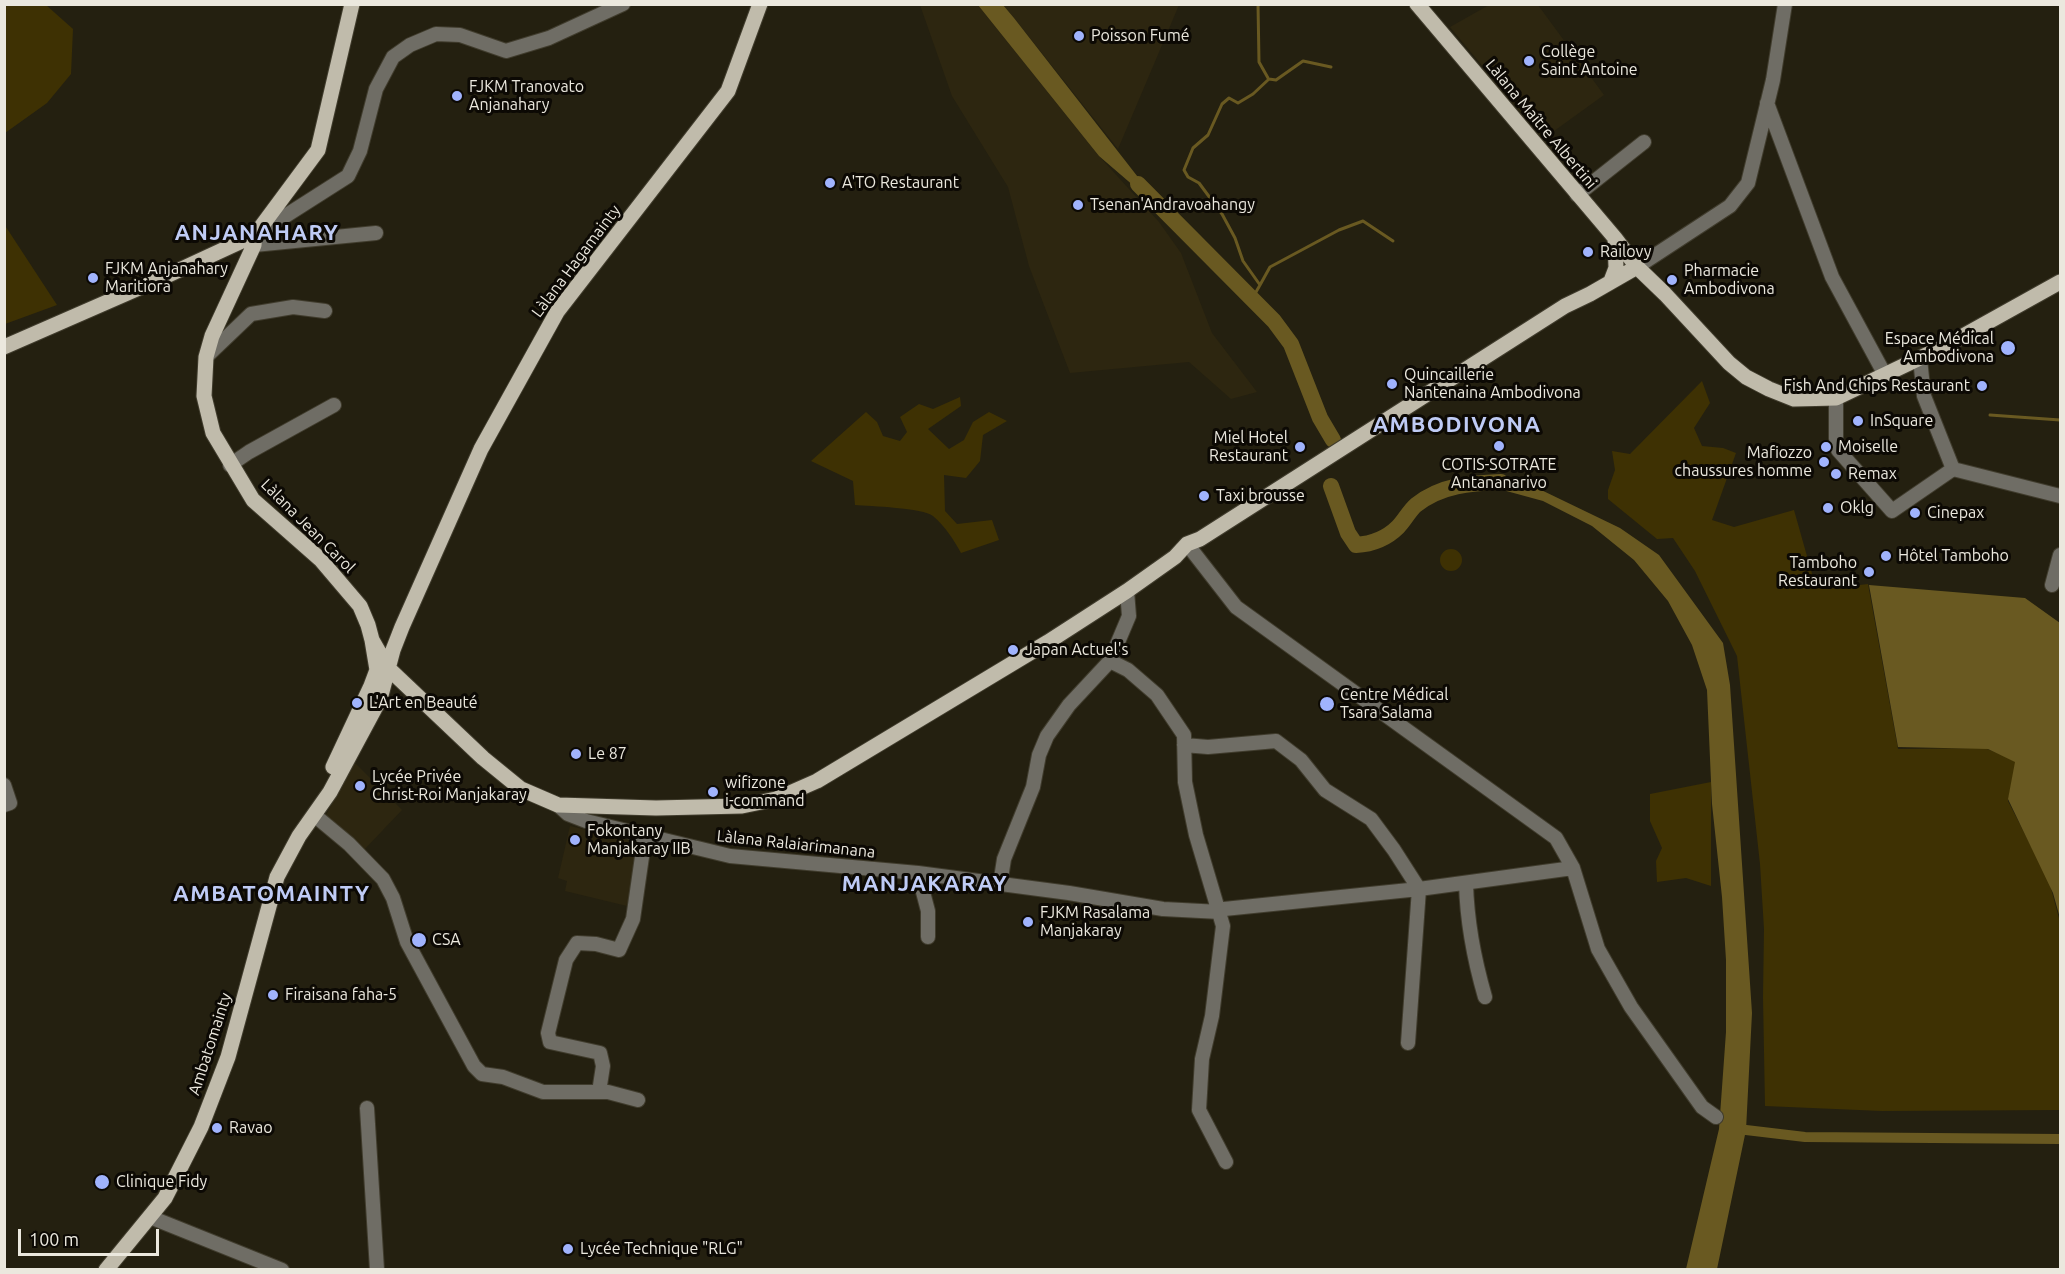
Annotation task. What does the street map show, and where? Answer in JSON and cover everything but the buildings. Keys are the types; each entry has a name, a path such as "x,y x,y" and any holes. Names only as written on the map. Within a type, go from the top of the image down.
{"main road":[{"name":"Làlana Jean Carol","path":"352,4 318,150 255,240 212,336 206,357 204,396 213,433 230,465 253,500 320,559 360,606 387,673"},
{"name":"Làlana Hagamainty","path":"387,673 402,627 481,449 556,312 728,91 760,4"},
{"name":"Làlana Maître Albertini","path":"1417,4 1637,267 1729,363 1769,389 1794,399 1836,398"},
{"path":"1611,280 1616,268 1615,238"},
{"path":"4,347 255,240"},
{"path":"393,650 394,672 418,698 483,758 521,789 558,805 656,808 731,806 777,799 817,781 975,687 1127,591 1200,539 1425,401 1565,306 1637,267"},
{"path":"1836,398 1920,359 2061,282"},
{"path":"370,632 387,640 393,638 402,627"},
{"name":"Ambatomainty","path":"106,1269 165,1198 201,1127 228,1057 278,877 299,836 315,813 322,790 375,693 376,670 370,632"},
{"path":"375,693 387,673 418,698"},
{"path":"375,693 396,686 418,698"}],"street":[{"path":"255,240 348,176 360,151 376,89 393,57 410,45 436,34 460,35 506,51 549,38 623,4"},
{"path":"1637,267 1730,206 1748,183 1767,103 1785,4"},
{"path":"1767,103 1832,276 1885,375"},
{"path":"1577,195 1644,142"},
{"path":"255,240 376,233"},
{"path":"206,357 251,314 293,307 325,311"},
{"path":"1920,359 1924,396 1953,469"},
{"path":"1836,398 1838,450 1892,511 1953,469 2061,496"},
{"path":"230,465 334,405"},
{"path":"1190,547 1236,607 1556,838 1573,868 1599,948 1631,1007 1701,1107 1716,1117"},
{"path":"2052,585 2061,555"},
{"path":"1000,885 1004,859 1012,834 1033,787 1039,754 1047,736 1069,705 1110,661 1129,616 1127,591"},
{"path":"1110,661 1128,670 1157,695 1184,735 1185,782 1196,835 1223,926 1212,1016 1202,1059 1199,1110 1226,1162"},
{"path":"1184,745 1208,747 1276,741 1301,760 1325,790 1371,819 1419,889 1408,1043"},
{"path":"4,785 10,803 4,805"},
{"name":"Làlana Ralaiarimanana","path":"558,805 568,814 586,821 730,856 918,873 1069,893 1163,909 1220,912 1224,909 1419,889 1573,868"},
{"path":"315,813 383,879 393,897 407,942 474,1066 482,1074 503,1077 543,1092 608,1092 638,1100"},
{"path":"599,1092 603,1066 600,1053 550,1042 548,1033 566,960 577,943 596,944 619,950 633,919 645,836"},
{"path":"918,873 928,911 928,937"},
{"path":"1466,883 1466,910 1472,952 1485,997"},
{"path":"367,1108 377,1269"},
{"path":"150,1217 282,1269"}],"shaded area":[{"path":"5,4 46,5 73,29 71,74 47,103 5,133"},
{"name":"Tsenan'Andravoahangy","path":"920,5 978,5 1099,156 1159,222 1181,253 1212,333 1257,392 1231,399 1189,362 1070,373 1029,266 1008,187 952,96"},
{"path":"978,5 1003,5 1141,181 1135,187 1099,156"},
{"name":"Tsenan'Andravoahangy","path":"1003,5 1179,5 1118,149 1014,18"},
{"name":"Collège Saint Antoine","path":"1489,5 1538,5 1604,95 1543,139 1450,27"},
{"path":"4,224 57,305 5,324 4,324"},
{"path":"1702,381 1710,403 1694,428 1702,446 1723,448 1736,453 1712,520 1734,527 1794,510 1816,588 1827,589 1868,584 1898,749 1985,748 2016,761 2008,801 2049,881 2060,922 2060,1110 1882,1111 1765,1106 1764,929 1760,864 1737,656 1695,571 1673,538 1657,539 1608,499 1608,490 1615,470 1612,451 1630,454"},
{"path":"960,397 961,406 928,429 949,449 964,440 973,422 989,412 1007,421 983,435 980,461 966,478 944,475 945,511 957,524 992,520 999,540 961,553 949,533 933,516 908,509 855,505 853,481 811,461 866,412 877,422 883,436 900,441 907,432 900,417 919,404 933,409"},
{"path":"1501,482 1535,487 1620,528 1659,555 1723,643 1730,685 1752,1013 1746,1130 1717,1269 1686,1269 1719,1129 1726,1032 1726,960 1712,804 1707,690 1692,645 1668,601 1634,560 1592,526 1543,501 1499,489"},
{"path":"1451,549 1459,552 1462,560 1459,568 1451,571 1443,568 1440,560 1443,552"},
{"path":"1869,585 2025,598 2060,623 2060,918 2053,893 2008,799 2015,762 1988,749 1898,747"},
{"name":"Lycée Privée Christ-Roi Manjakaray","path":"354,762 402,810 363,851 326,815"},
{"path":"1711,782 1711,886 1686,878 1657,882 1656,861 1662,848 1650,821 1650,794"},
{"path":"570,826 642,843 627,906 565,891 567,881 558,878"}],"waterway":[{"path":"1258,4 1259,62 1268,78"},
{"path":"1252,299 1260,285 1243,261 1235,238 1222,214 1199,183 1188,177 1184,170 1193,148 1208,135 1222,104 1229,98 1238,103 1253,94 1269,79 1276,80 1303,61 1331,67"},
{"path":"1138,184 1274,321 1291,344 1320,418 1333,440"},
{"path":"1260,285 1270,267 1339,230 1363,221 1393,241"},
{"path":"1990,415 2060,420"},
{"path":"1331,486 1348,533 1356,545 1373,542 1394,531 1416,505 1436,493 1468,484 1501,482"},
{"path":"1746,1130 1805,1137 2060,1139"}],"place":[{"name":"Poisson Fumé","path":"1079,36"},
{"name":"Collège Saint Antoine","path":"1529,61"},
{"name":"FJKM Tranovato Anjanahary","path":"457,96"},
{"name":"A'TO Restaurant","path":"830,183"},
{"name":"Tsenan'Andravoahangy","path":"1078,205"},
{"name":"Railovy","path":"1588,252"},
{"name":"FJKM Anjanahary Maritiora","path":"93,278"},
{"name":"Pharmacie Ambodivona","path":"1672,280"},
{"name":"Espace Médical Ambodivona","path":"2008,348"},
{"name":"Quincaillerie Nantenaina Ambodivona","path":"1392,384"},
{"name":"Fish And Chips Restaurant","path":"1982,386"},
{"name":"InSquare","path":"1858,421"},
{"name":"COTIS-SOTRATE Antananarivo","path":"1499,446"},
{"name":"Miel Hotel Restaurant","path":"1300,447"},
{"name":"Moiselle","path":"1826,447"},
{"name":"Mafiozzo chaussures homme","path":"1824,462"},
{"name":"Remax","path":"1836,474"},
{"name":"Taxi brousse","path":"1204,496"},
{"name":"Oklg","path":"1828,508"},
{"name":"Cinepax","path":"1915,513"},
{"name":"Hôtel Tamboho","path":"1886,556"},
{"name":"Tamboho Restaurant","path":"1869,572"},
{"name":"Japan Actuel's","path":"1013,650"},
{"name":"L'Art en Beauté","path":"357,703"},
{"name":"Centre Médical Tsara Salama","path":"1327,704"},
{"name":"Le 87","path":"576,754"},
{"name":"Lycée Privée Christ-Roi Manjakaray","path":"360,786"},
{"name":"wifizone i-command","path":"713,792"},
{"name":"Fokontany Manjakaray IIB","path":"575,840"},
{"name":"FJKM Rasalama Manjakaray","path":"1028,922"},
{"name":"CSA","path":"419,940"},
{"name":"Firaisana faha-5","path":"273,995"},
{"name":"Ravao","path":"217,1128"},
{"name":"Clinique Fidy","path":"102,1182"},
{"name":"Lycée Technique \"RLG\"","path":"568,1249"}],"district":[{"name":"ANJANAHARY","path":"257,233"},
{"name":"AMBODIVONA","path":"1457,425"},
{"name":"MANJAKARAY","path":"925,884"},
{"name":"AMBATOMAINTY","path":"272,894"}]}
